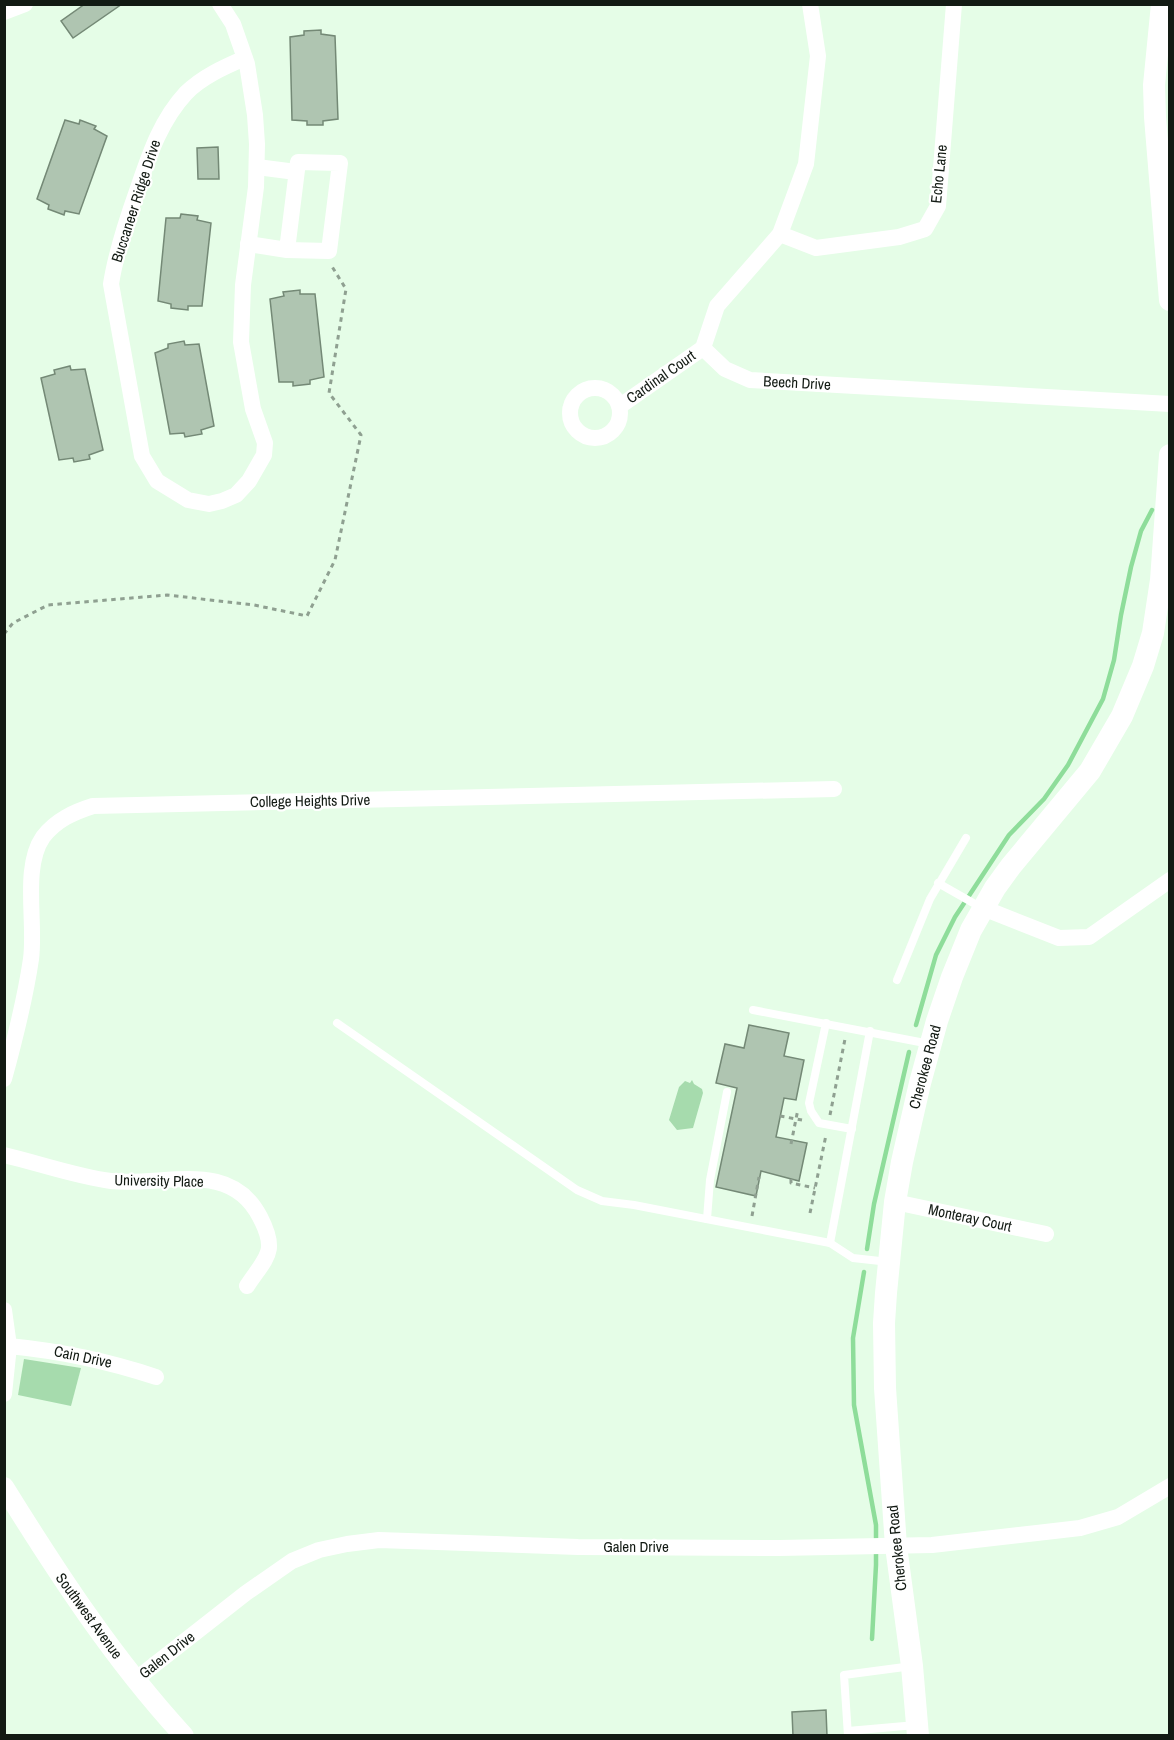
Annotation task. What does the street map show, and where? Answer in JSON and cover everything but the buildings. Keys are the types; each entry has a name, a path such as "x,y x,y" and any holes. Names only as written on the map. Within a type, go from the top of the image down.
{"main road":[{"path":"1162,4 1154,85 1170,300"},
{"name":"Cherokee Road","path":"918,1730 896,1546 885,1388 884,1323 889,1262 895,1202 906,1142 931,1044 952,977 983,908 1011,866 1090,771 1112,736 1143,666 1157,609 1161,580 1170,455"}],"street":[{"path":"4,12 25,4"},
{"path":"220,4 233,24 244,58 255,115 256,187 248,244 330,257 340,163 298,162 287,250"},
{"path":"703,348 717,306 780,234 806,164 818,56 810,4"},
{"name":"Echo Lane","path":"780,234 816,248 899,237 925,229 938,206 954,4"},
{"name":"Buccaneer Ridge Drive","path":"244,58 201,81 186,94 164,123 152,147 115,260 111,284 142,456 157,481 188,500 209,504 236,495 249,481 264,455 265,443 252,409 241,342 243,285 248,244"},
{"path":"256,167 296,172"},
{"name":"Beech Drive","path":"703,348 725,369 750,380 1170,404"},
{"name":"Cardinal Court","path":"620,406 703,348"},
{"name":"College Heights Drive","path":"4,1079 21,1016 31,956 32,867 43,837 57,823 72,813 93,806 834,789"},
{"path":"983,908 1059,938 1089,937 1170,880"},
{"name":"University Place","path":"4,1155 108,1180 133,1183 194,1178 231,1186 247,1196 270,1236 269,1252 247,1286"},
{"name":"Monteray Court","path":"895,1202 1046,1234"},
{"path":"4,1310 9,1346 4,1394"},
{"name":"Cain Drive","path":"9,1346 51,1350 125,1366 156,1377"},
{"name":"Galen Drive","path":"135,1680 246,1593 292,1561 319,1550 347,1544 379,1540 578,1547 944,1544 1080,1528 1118,1516 1170,1486"},
{"name":"Southwest Avenue","path":"4,1487 64,1581 135,1680 184,1736"}],"lane":[{"path":"897,980 938,883 966,838"},
{"path":"938,883 983,908"},
{"path":"753,1010 931,1044"},
{"path":"337,1023 577,1190 602,1201 634,1204 830,1243 853,1258 889,1262"},
{"path":"826,1023 809,1103 819,1123 852,1129"},
{"path":"830,1243 870,1031"},
{"path":"706,1219 710,1180 727,1092"},
{"path":"912,1666 844,1675 848,1733 918,1730"}],"path":[{"path":"4,634 13,623 48,605 167,595 254,605 307,615 335,560 361,435 329,393 346,289 330,257"},
{"path":"828,1125 847,1027"},
{"path":"791,1144 800,1100"},
{"path":"780,1116 802,1120 806,1125"},
{"path":"810,1213 826,1134 818,1132"},
{"path":"749,1227 759,1177"},
{"path":"791,1179 791,1183 815,1188"}],"green space":[{"path":"692,1080 702,1089 703,1093 693,1128 677,1130 669,1120 679,1087 685,1081 690,1083"},
{"path":"24,1359 81,1368 71,1406 18,1395"}],"waterway":[{"path":"916,1025 936,955 955,917 1009,835 1044,799 1068,765 1103,699 1114,660 1131,567 1141,531 1152,510"},
{"path":"867,1249 874,1204 909,1052"},
{"path":"864,1272 853,1338 854,1405 876,1525 872,1639"}]}
